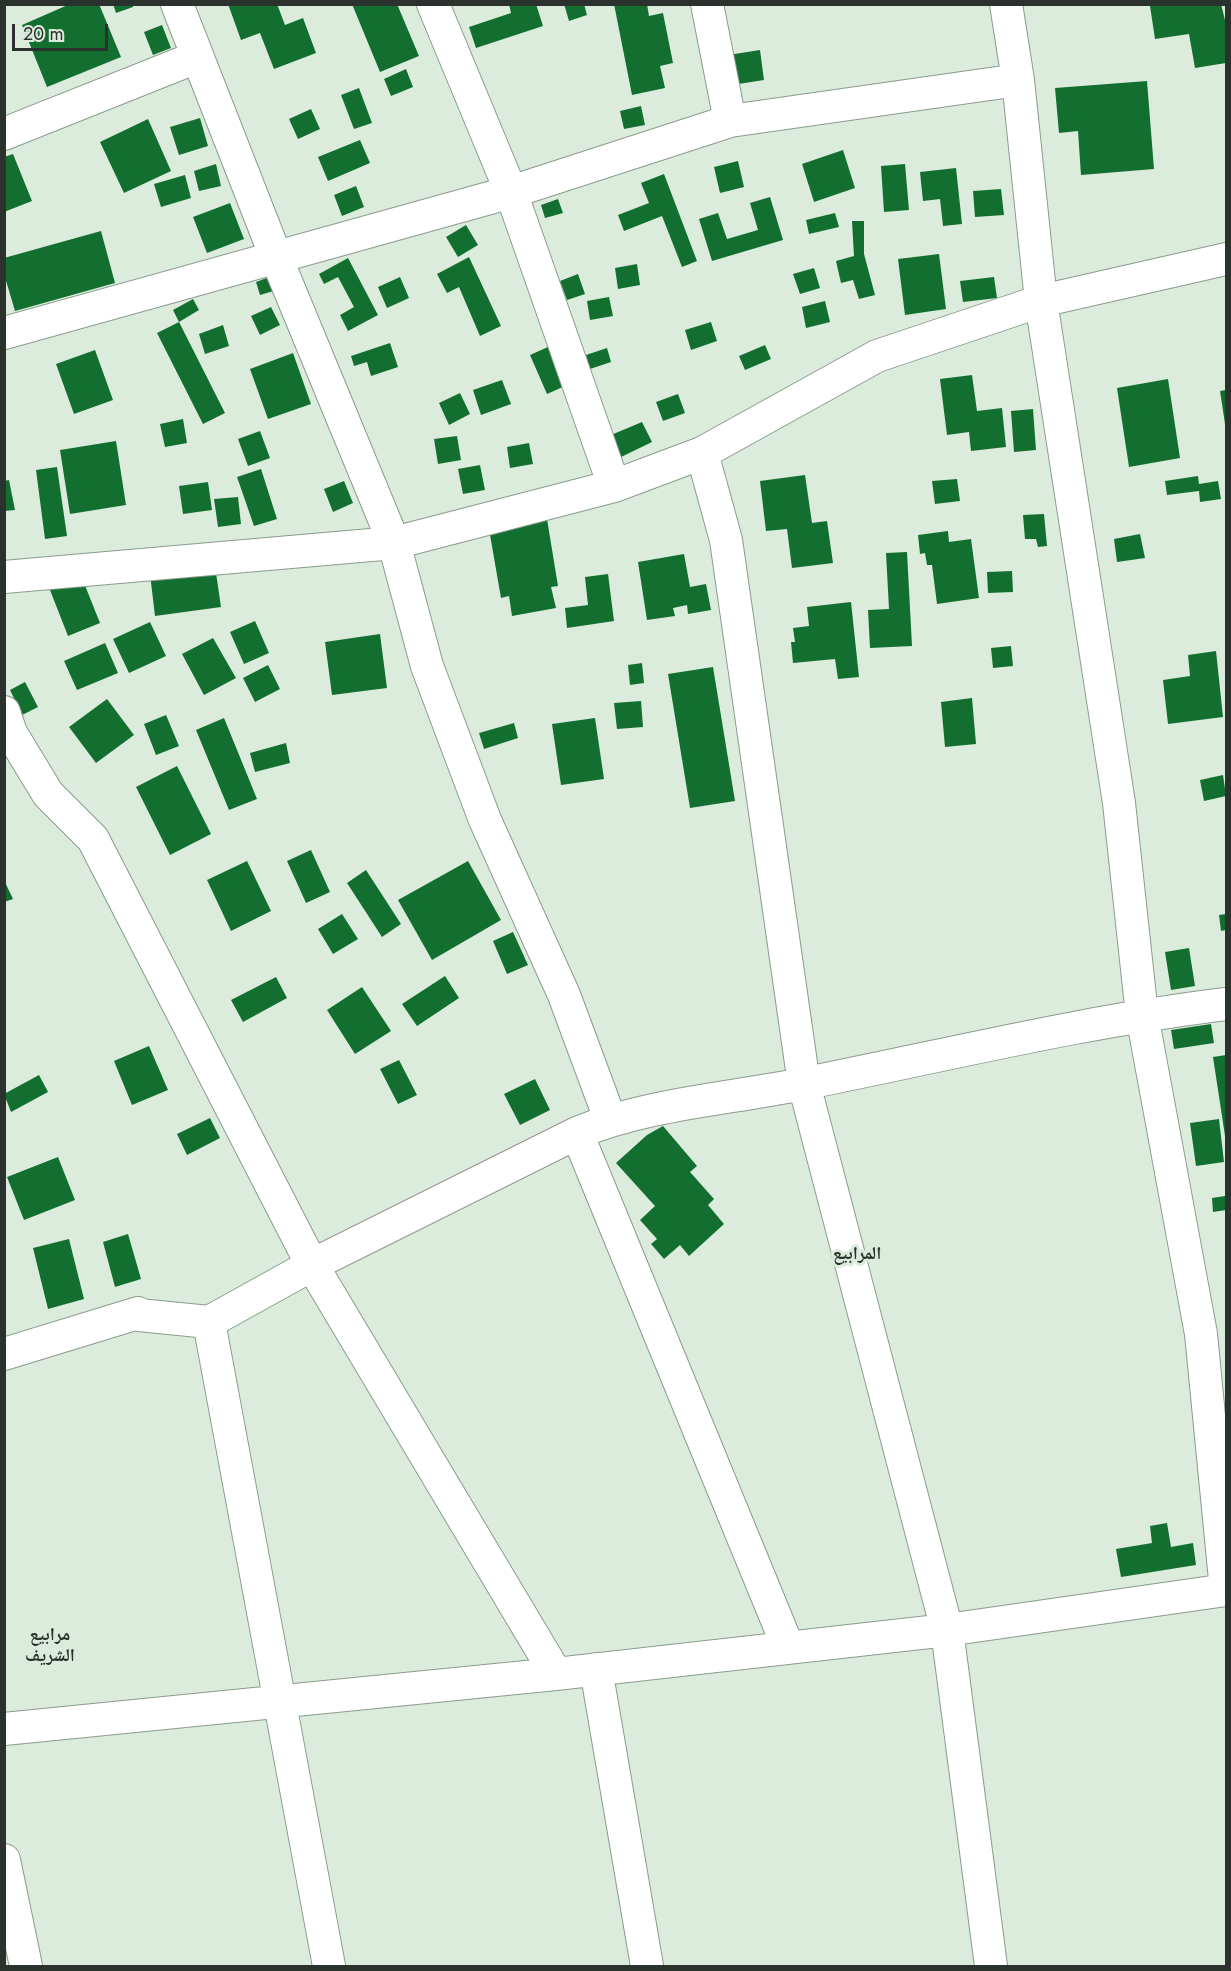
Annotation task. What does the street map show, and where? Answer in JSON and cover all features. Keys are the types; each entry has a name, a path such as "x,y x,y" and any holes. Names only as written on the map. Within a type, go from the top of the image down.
{"street":[{"path":"177,4 276,257 394,543 427,666 485,820 564,995 610,1119"},
{"path":"433,4 511,192 614,486"},
{"path":"708,4 730,121"},
{"path":"4,1730 278,1700 596,1670 947,1630 1226,1590 1201,1334 1142,1014 1119,803 1041,301 1018,81 1006,4"},
{"path":"4,134 197,57"},
{"path":"4,333 511,192 730,121 1018,81"},
{"path":"4,577 394,543 614,486 702,453 877,356 1041,301 1227,260"},
{"path":"702,453 726,540 804,1084 947,1630 991,1966"},
{"path":"4,712 11,733 48,794 93,839 312,1265 556,1674"},
{"path":"4,1354 138,1313 139,1315 209,1322 312,1265 577,1133 610,1119 804,1084 1142,1014 1227,1004"},
{"path":"577,1133 788,1647"},
{"path":"209,1322 329,1966"},
{"path":"596,1670 647,1966"},
{"path":"4,1860 26,1966"}],"building":[{"path":"70,4 99,4 121,57 47,87 22,25"},
{"path":"113,4 133,4 133,7 116,13"},
{"path":"228,4 277,4 285,25 303,18 316,53 274,69 260,33 241,40"},
{"path":"352,4 397,4 419,56 380,72"},
{"path":"509,4 536,4 543,26 476,48 469,27 511,13"},
{"path":"564,4 584,4 587,15 569,21"},
{"path":"614,4 647,4 649,16 663,13 673,63 660,66 665,88 632,95"},
{"path":"1221,4 1226,24 1226,63 1195,68 1189,34 1155,39 1150,6"},
{"path":"162,25 171,48 153,55 144,32"},
{"path":"760,50 764,80 732,85 728,55"},
{"path":"406,69 413,87 391,96 384,79"},
{"path":"1147,81 1154,169 1081,175 1078,131 1059,133 1055,88"},
{"path":"359,88 372,123 354,129 341,95"},
{"path":"641,106 645,125 624,129 620,111"},
{"path":"311,109 320,129 298,139 289,119"},
{"path":"200,118 208,146 179,155 170,127"},
{"path":"148,119 171,171 124,193 100,142"},
{"path":"360,140 370,163 328,181 318,157"},
{"path":"843,150 855,188 814,202 802,164"},
{"path":"13,154 32,201 4,212 4,157"},
{"path":"738,161 744,187 720,193 714,167"},
{"path":"216,164 221,186 199,191 194,171"},
{"path":"905,164 909,210 884,212 881,166"},
{"path":"956,168 962,224 943,226 940,199 923,201 920,172"},
{"path":"664,174 697,261 682,267 662,216 624,231 618,215 649,203 641,183"},
{"path":"185,175 191,198 161,207 154,184"},
{"path":"356,186 364,207 342,216 334,195"},
{"path":"1001,189 1004,215 975,217 973,191"},
{"path":"770,197 783,240 712,261 699,219 718,213 727,239 758,230 750,203"},
{"path":"558,199 563,213 545,218 541,205"},
{"path":"230,203 244,239 207,253 193,217"},
{"path":"835,213 839,227 809,234 806,220"},
{"path":"852,221 864,221 864,254 875,295 859,299 853,280 841,283 836,261 854,256"},
{"path":"466,225 478,245 458,257 446,237"},
{"path":"101,231 115,283 15,311 4,274 4,258"},
{"path":"939,254 946,309 905,315 898,259"},
{"path":"469,257 501,326 480,336 459,287 447,293 437,274"},
{"path":"348,258 378,315 348,331 340,315 354,307 338,277 324,284 319,274"},
{"path":"637,264 640,285 618,289 615,268"},
{"path":"814,268 820,288 800,294 793,274"},
{"path":"578,274 585,294 567,300 560,281"},
{"path":"272,276 277,290 260,295 256,282"},
{"path":"400,277 409,298 387,308 378,287"},
{"path":"994,277 997,298 963,302 960,281"},
{"path":"609,297 613,316 590,320 587,301"},
{"path":"193,299 199,310 179,322 173,310"},
{"path":"825,301 830,322 806,328 802,307"},
{"path":"271,307 280,325 260,335 251,316"},
{"path":"179,322 225,413 203,424 157,333"},
{"path":"711,322 717,341 691,350 685,330"},
{"path":"223,325 229,346 205,354 199,334"},
{"path":"390,343 398,367 371,376 367,362 354,366 351,356"},
{"path":"765,345 771,359 745,370 739,356"},
{"path":"548,347 565,386 547,394 530,355"},
{"path":"607,348 611,362 590,369 586,355"},
{"path":"95,350 113,400 74,414 56,364"},
{"path":"293,353 311,404 268,419 250,369"},
{"path":"972,375 977,411 1002,408 1006,447 971,451 969,432 947,435 940,379"},
{"path":"1168,379 1180,458 1129,467 1117,388"},
{"path":"502,380 511,404 481,415 473,390"},
{"path":"1226,390 1226,424 1225,424 1220,391"},
{"path":"460,393 470,414 449,425 439,403"},
{"path":"678,394 685,413 663,421 656,402"},
{"path":"1033,409 1036,450 1014,452 1011,411"},
{"path":"183,419 187,443 165,447 160,424"},
{"path":"642,422 652,442 617,459 611,435"},
{"path":"260,431 270,458 248,466 238,439"},
{"path":"457,436 461,460 438,464 434,439"},
{"path":"116,441 126,505 70,514 60,450"},
{"path":"529,443 533,464 510,468 507,447"},
{"path":"480,465 485,490 463,494 458,469"},
{"path":"57,467 67,536 45,539 36,470"},
{"path":"261,469 277,519 254,526 237,477"},
{"path":"805,475 812,523 827,521 833,563 792,568 787,529 766,531 760,481"},
{"path":"1198,476 1199,484 1218,481 1221,499 1200,502 1199,491 1167,495 1165,481"},
{"path":"957,479 960,501 935,504 932,481"},
{"path":"9,480 15,510 4,511 4,481"},
{"path":"344,481 353,503 333,512 324,489"},
{"path":"208,482 212,510 183,514 179,486"},
{"path":"238,497 241,524 218,527 214,499"},
{"path":"1044,514 1047,546 1038,547 1036,539 1025,539 1023,515"},
{"path":"547,519 558,586 551,587 556,608 512,616 509,596 501,598 489,529"},
{"path":"948,531 949,542 971,539 979,598 937,604 932,565 927,565 925,553 920,554 918,535"},
{"path":"1140,534 1145,558 1117,562 1114,539"},
{"path":"907,552 912,646 870,648 868,610 889,609 886,553"},
{"path":"684,554 690,587 706,584 711,610 688,614 687,605 673,608 675,616 647,620 638,562"},
{"path":"215,566 221,607 155,616 150,574"},
{"path":"1012,571 1013,592 988,593 987,572"},
{"path":"80,573 100,623 68,636 48,585"},
{"path":"608,574 614,621 567,628 565,608 588,605 585,577"},
{"path":"851,602 859,677 838,679 835,659 793,663 791,642 795,642 793,628 809,626 807,607"},
{"path":"255,621 269,653 244,664 230,632"},
{"path":"150,622 166,656 129,673 113,639"},
{"path":"380,634 387,688 332,695 325,642"},
{"path":"213,638 236,678 204,695 182,654"},
{"path":"105,643 118,673 77,690 64,661"},
{"path":"1011,646 1013,666 993,668 991,648"},
{"path":"1216,651 1223,717 1168,724 1163,680 1190,676 1188,655"},
{"path":"642,663 644,683 630,685 628,665"},
{"path":"268,665 280,689 255,702 243,678"},
{"path":"713,667 735,801 690,808 668,674"},
{"path":"25,682 38,707 22,715 10,690"},
{"path":"972,698 976,744 945,747 941,702"},
{"path":"107,699 134,735 96,763 69,727"},
{"path":"641,701 643,727 617,729 614,703"},
{"path":"166,715 179,746 156,755 144,724"},
{"path":"224,718 257,799 229,810 196,730"},
{"path":"595,718 604,779 561,785 552,724"},
{"path":"514,723 518,738 484,749 479,733"},
{"path":"286,743 290,763 255,772 250,753"},
{"path":"177,766 211,834 170,855 136,787"},
{"path":"1223,775 1226,796 1204,801 1200,780"},
{"path":"311,850 330,892 306,903 287,861"},
{"path":"247,861 271,911 231,931 207,880"},
{"path":"468,861 501,920 432,960 398,900"},
{"path":"366,870 401,924 382,937 347,883"},
{"path":"4,880 13,899 4,902"},
{"path":"342,914 358,939 333,954 318,929"},
{"path":"1226,914 1226,930 1221,931 1219,915"},
{"path":"513,932 528,965 507,974 493,941"},
{"path":"1189,948 1195,986 1171,990 1165,952"},
{"path":"445,976 459,998 417,1026 402,1004"},
{"path":"276,977 287,998 243,1022 231,1000"},
{"path":"362,987 391,1031 355,1054 327,1010"},
{"path":"1211,1024 1214,1043 1174,1049 1171,1030"},
{"path":"149,1046 168,1090 132,1105 114,1061"},
{"path":"1226,1055 1226,1136 1225,1136 1213,1057"},
{"path":"399,1060 417,1095 398,1104 380,1069"},
{"path":"39,1075 48,1092 11,1112 4,1094"},
{"path":"535,1079 550,1110 520,1125 504,1094"},
{"path":"210,1118 220,1138 187,1155 177,1134"},
{"path":"1219,1119 1224,1162 1196,1166 1190,1123"},
{"path":"663,1126 697,1166 690,1172 714,1199 708,1205 724,1224 689,1256 680,1245 664,1259 651,1244 657,1239 640,1220 655,1206 616,1163 647,1135"},
{"path":"58,1157 75,1200 24,1220 7,1177"},
{"path":"1225,1196 1226,1210 1213,1212 1212,1198"},
{"path":"128,1234 141,1279 115,1287 103,1242"},
{"path":"69,1239 84,1299 48,1309 33,1248"},
{"path":"1167,1523 1171,1547 1193,1543 1196,1565 1121,1577 1116,1549 1152,1543 1150,1526"}],"district":[{"name":"المرابيع","path":"857,1255"},
{"name":"مرابيع الشريف","path":"50,1646"}]}
